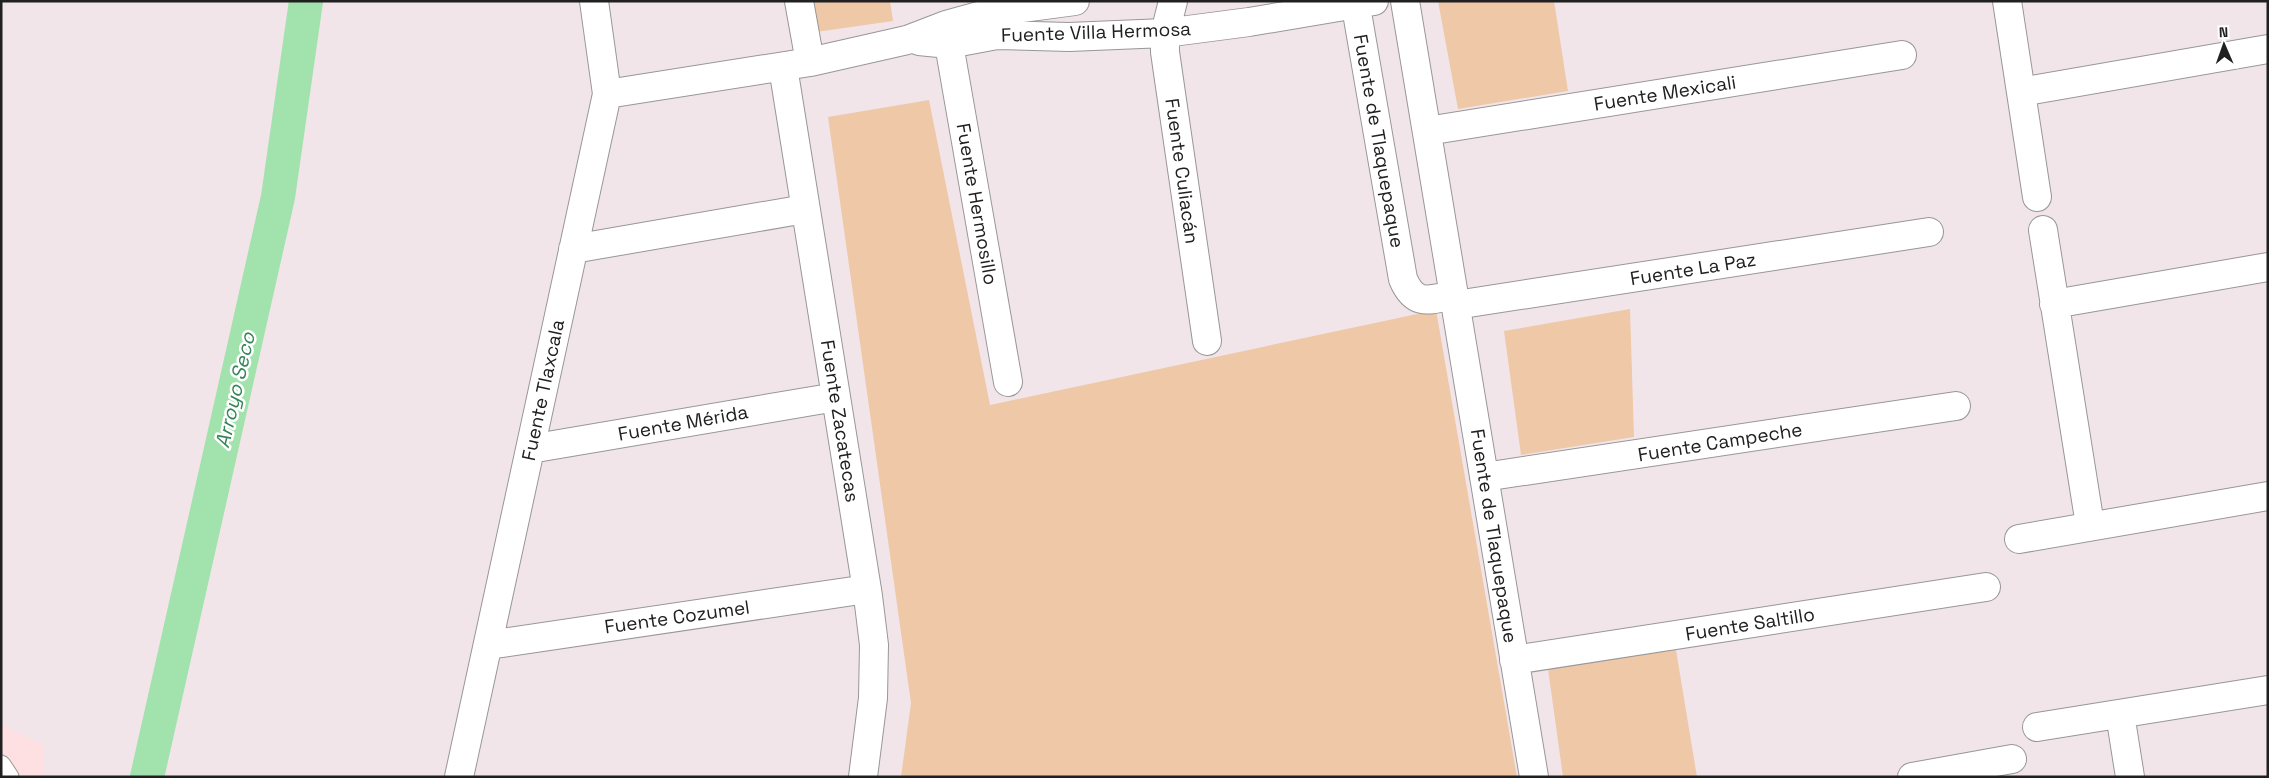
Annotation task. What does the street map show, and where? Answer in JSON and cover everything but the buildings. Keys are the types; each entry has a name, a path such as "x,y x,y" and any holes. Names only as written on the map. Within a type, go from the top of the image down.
{"street":[{"name":"Fuente Tlaxcala","path":"459,777 607,94 594,1"},
{"path":"799,1 810,62"},
{"name":"Fuente Villa Hermosa","path":"607,94 810,62 907,40 947,34 994,16 1075,1"},
{"name":"Fuente Culiacán","path":"1173,1 1165,33 1165,52 1207,342"},
{"name":"Fuente de Tlaquepaque","path":"1405,1 1534,777"},
{"path":"2007,1 2037,197"},
{"name":"Fuente Villa Hermosa","path":"994,16 1068,37 1165,33 1249,22 1362,2"},
{"name":"Fuente de Tlaquepaque","path":"1362,2 1403,279 1407,290 1419,299 1455,300"},
{"name":"Fuente Hermosillo","path":"947,34 1008,382"},
{"path":"2021,92 2268,49"},
{"name":"Fuente Mexicali","path":"1427,132 1902,55"},
{"name":"Fuente Zacatecas","path":"782,67 867,589 874,645 872,698 863,777"},
{"path":"573,249 805,209"},
{"path":"2043,230 2090,525"},
{"name":"Fuente La Paz","path":"1455,300 1929,232"},
{"path":"2054,304 2268,267"},
{"name":"Fuente Mérida","path":"530,449 836,397"},
{"name":"Fuente Campeche","path":"1484,477 1956,406"},
{"path":"2019,539 2090,525 2268,496"},
{"name":"Fuente Saltillo","path":"1514,660 1986,587"},
{"name":"Fuente Cozumel","path":"488,645 867,589"},
{"path":"2037,727 2268,690"},
{"path":"2120,714 2130,777"},
{"path":"1912,777 2012,759"}],"lane":[{"path":"1,765 9,777"}],"shaded area":[{"path":"811,1 890,1 893,21 816,32"},
{"path":"1438,1 1554,1 1568,91 1458,109"},
{"path":"929,100 990,405 1436,310 1517,777 901,777 911,703 828,117"},
{"path":"1630,309 1634,437 1521,455 1504,331"},
{"path":"1676,650 1697,777 1563,777 1548,669"},
{"path":"1,724 43,745 44,777 1,777"}],"waterway":[{"name":"Arroyo Seco","path":"147,777 278,197 306,1"}]}
